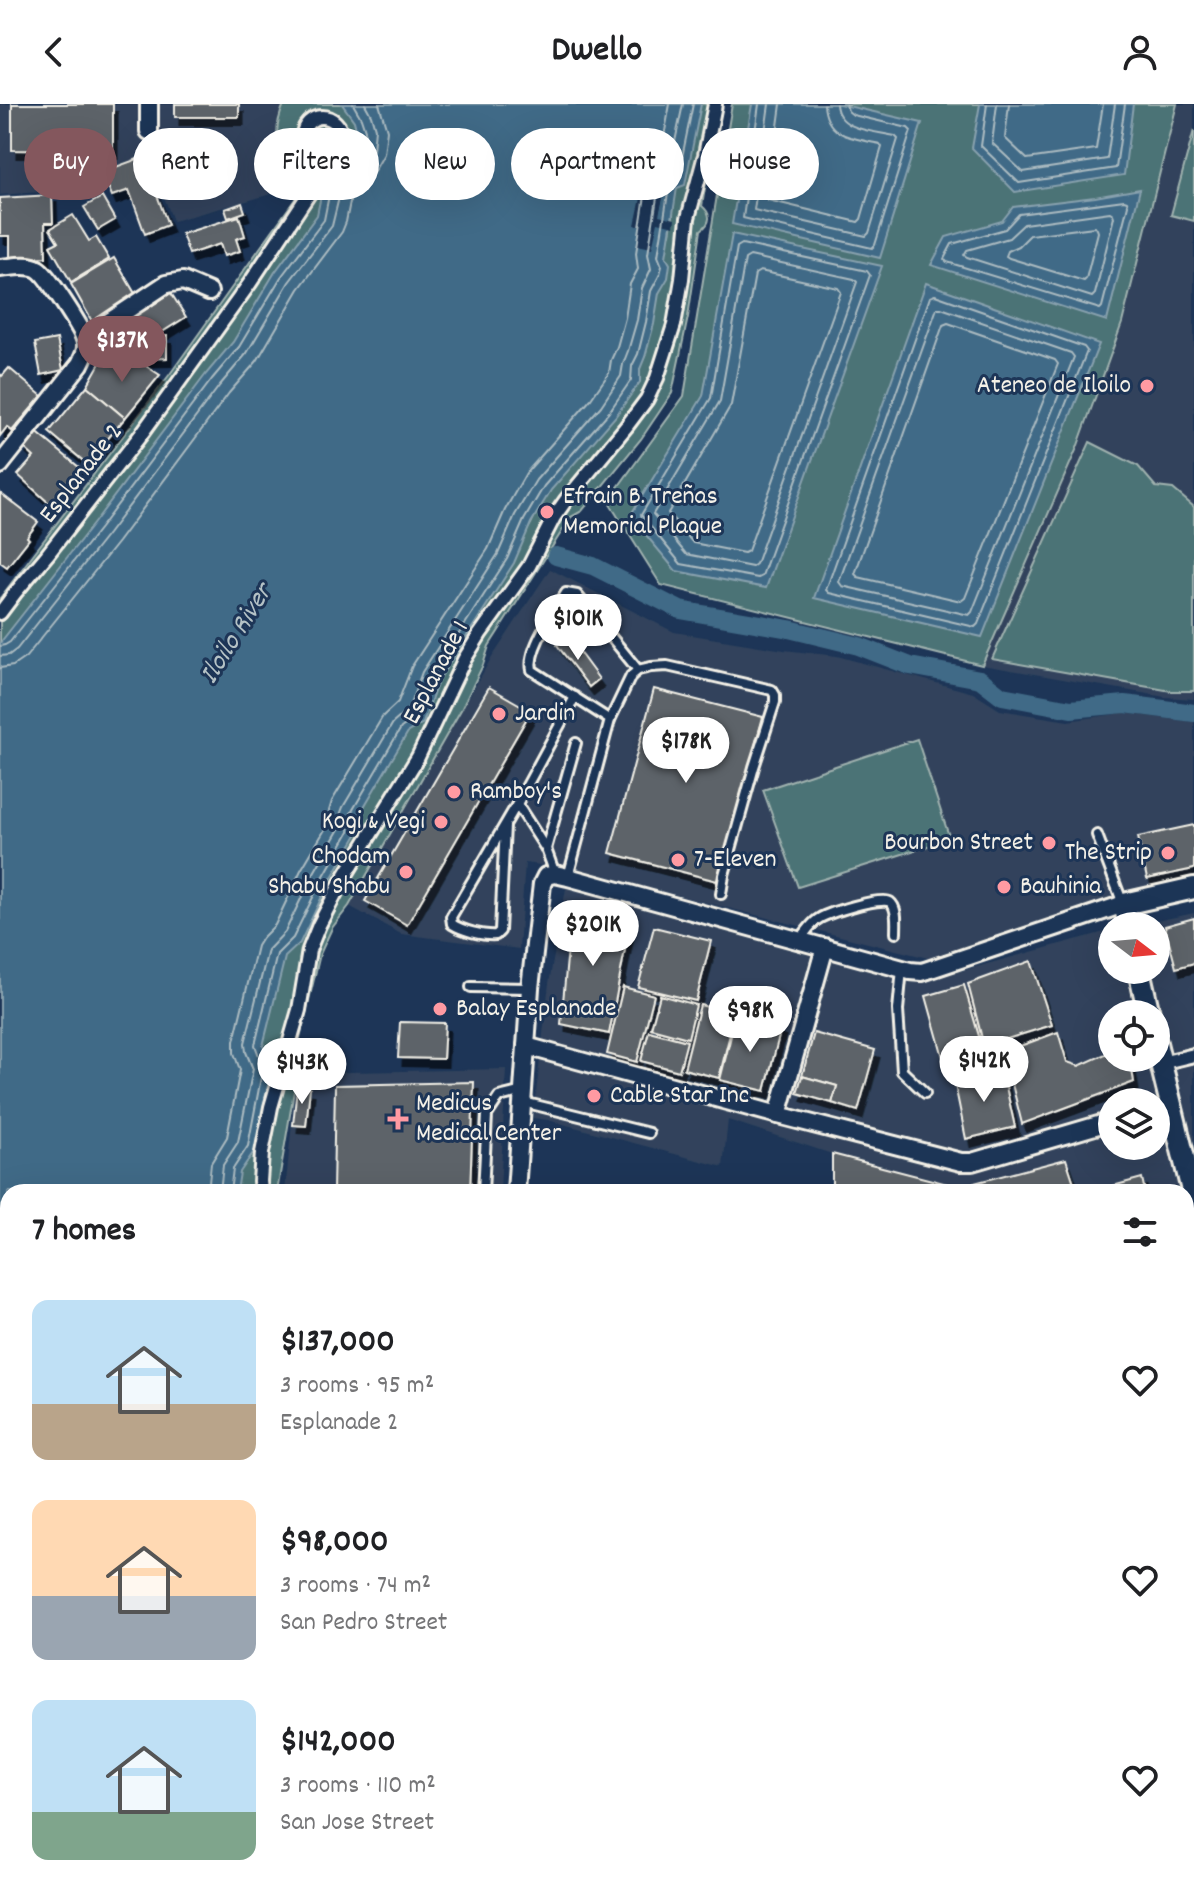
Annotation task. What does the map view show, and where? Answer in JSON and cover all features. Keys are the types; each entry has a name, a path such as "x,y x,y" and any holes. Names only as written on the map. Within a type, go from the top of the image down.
{"street":[{"path":"149,104 149,128"},
{"name":"Esplanade 2","path":"321,104 327,117 338,128"},
{"name":"Esplanade 1","path":"260,1184 262,1153 271,1107 299,1010 309,950 319,925 342,881 418,757 464,660 480,634 529,566 554,517 647,399 657,378 674,325 688,218 715,104"},
{"path":"306,128 309,121 327,117"},
{"name":"Esplanade 2","path":"0,613 140,436 250,283 305,200"},
{"path":"0,268 38,268 85,338 86,352 80,364 0,465"},
{"path":"85,338 166,284 183,281 209,292"},
{"path":"517,1184 530,988 542,884 546,876 561,875 922,972 1124,904 1194,888"},
{"path":"1124,904 1126,912"},
{"path":"778,1115 825,947"},
{"path":"526,1046 961,1162 972,1162 1098,1125"},
{"path":"1170,1054 1194,1055"},
{"path":"1170,1127 1189,1184"}],"lane":[{"path":"610,720 532,670 530,664 538,641 566,593 577,595 638,670"},
{"path":"561,875 610,720 631,676 638,670 667,666 772,690 775,695 721,894"},
{"path":"505,825 500,931 491,936 458,928 452,924 451,917 575,697"},
{"path":"546,849 576,743"},
{"path":"517,804 561,875"},
{"path":"1097,835 1124,904"},
{"path":"799,940 817,920 881,899 894,906 896,933"},
{"path":"902,968 898,1010 902,1071 925,1093"},
{"path":"471,987 530,988"},
{"path":"483,1184 487,1115 499,1097 523,1096 649,1133"}],"shaded area":[{"path":"0,104 284,104 278,118 281,128 254,128 254,199 173,221 165,200 238,200 238,128 133,128 133,160 117,166 117,128 24,128 24,193 0,195"},
{"name":"Ateneo de Iloilo","path":"1177,104 1194,104 1194,699 1165,697 982,665 1077,448 1122,323"},
{"path":"550,569 674,632 837,656 973,693 1000,710 1068,721 1123,713 1194,722 1194,880 936,960 576,870 525,863 519,949 401,934 349,906 489,662"},
{"path":"568,877 961,971 1098,934 1098,984 1170,984 1170,918 1194,913 1194,1184 1074,1184 1066,1159 970,1184 947,1184 832,1154 728,1120 723,1167 533,1118 549,983"},
{"name":"Medicus Medical Center","path":"506,1069 500,1184 286,1184 297,1073"}],"green space":[{"path":"284,104 370,104 363,128 277,128"},
{"path":"677,104 719,104 715,128 700,128 700,200 703,200 702,206 709,218 701,230 688,317 672,393 641,439 582,511 571,517 489,646 462,708 349,906 332,928 320,954 293,1067 297,1073 278,1184 220,1184 286,915 531,524 659,243 670,234 674,200 684,200 684,128 676,128"},
{"path":"732,104 1177,104 1122,323 1077,448 982,665 661,585 608,501 684,396 716,200 819,200 819,128 728,128"},
{"path":"1194,130 1194,221 1171,215"},
{"path":"294,200 334,200 328,214 0,681 0,598 170,374"},
{"path":"1090,442 1138,466 1156,487 1173,489 1194,507 1194,691 1171,691 992,659"},
{"path":"917,739 950,839 798,887 763,790"}],"water":[{"name":"Iloilo River","path":"342,104 701,104 684,185 684,128 511,128 511,200 675,200 666,257 670,264 668,278 659,293 654,324 640,369 640,382 615,417 551,490 531,523 514,563 438,681 423,723 408,732 358,817 358,833 328,884 300,943 285,957 263,1046 272,1065 255,1150 240,1172 238,1184 0,1184 0,643 233,342 275,272 317,215 320,200 379,200 379,128 356,128"},
{"path":"752,104 839,104 922,123 880,258 732,224 736,200 819,200 819,128 748,128"},
{"path":"980,104 1133,104 1124,175 1015,192 972,148"},
{"path":"1140,189 1107,321 931,265 946,237 1002,221 1013,207"},
{"path":"732,234 882,266 766,588 676,571 630,516 703,396"},
{"path":"926,283 1099,344 982,637 814,598"}],"pier":[{"path":"641,200 663,200 659,215 675,219 674,226 658,222 652,248 637,245 641,227 635,225"}],"building":[{"path":"12,104 113,104 113,128 24,128 24,150 12,150"},
{"path":"175,104 239,104 239,117 175,117"},
{"path":"133,161 133,200 159,200 168,225 145,234 129,190 117,194 117,167"},
{"path":"0,198 52,200 53,223 45,223 46,257 10,259 10,236 0,236"},
{"path":"104,200 115,220 98,230 84,207"},
{"path":"242,203 245,212 228,218 225,209"},
{"path":"73,215 89,241 96,237 109,259 71,282 50,246 58,242 50,229"},
{"path":"239,216 245,236 236,239 240,251 224,256 220,244 189,254 182,234"},
{"path":"114,258 137,297 93,323 71,284"},
{"path":"171,293 186,317 156,336 167,336 167,358 121,359 106,335"},
{"path":"57,339 63,370 41,375 35,343"},
{"path":"104,356 124,369 135,359 160,375 125,418 87,386"},
{"path":"9,368 42,396 12,431 7,427 0,436 0,374 2,376"},
{"path":"87,386 125,418 87,464 49,432"},
{"path":"34,430 80,468 50,504 18,475 34,457 22,446"},
{"path":"0,493 38,522 7,567 0,562"},
{"path":"568,637 599,679 589,687 557,645"},
{"path":"489,687 531,711 407,925 365,901"},
{"path":"654,689 763,717 717,881 610,853"},
{"name":"The Strip","path":"1194,825 1194,869 1147,879 1138,837"},
{"path":"572,904 631,918 609,1034 561,1024"},
{"path":"1194,918 1194,963 1176,968 1170,945 1170,925"},
{"path":"654,927 711,941 696,1001 638,987"},
{"path":"1031,961 1052,1025 984,1046 968,984"},
{"path":"964,985 983,1050 945,1064 926,996"},
{"path":"623,987 654,995 637,1062 607,1054"},
{"path":"660,995 696,1005 688,1038 651,1028"},
{"path":"700,1005 735,1014 719,1078 684,1069"},
{"path":"736,1016 781,1028 765,1091 720,1080"},
{"path":"400,1022 445,1023 443,1059 398,1058"},
{"path":"649,1031 687,1041 679,1071 641,1061"},
{"path":"1058,1032 1067,1062 1079,1066 1098,1057 1098,1072 1132,1072 1134,1082 1118,1088 1098,1088 1098,1096 1022,1124 1004,1052"},
{"path":"814,1033 875,1050 858,1111 832,1103 837,1086 802,1076"},
{"path":"1002,1069 1015,1127 966,1139 954,1080"},
{"path":"802,1076 837,1086 832,1103 797,1093"},
{"path":"474,1082 470,1184 333,1184 335,1085"},
{"path":"297,1087 310,1088 306,1126 293,1125"},
{"path":"832,1154 947,1184 832,1184"},
{"path":"1066,1159 1074,1184 970,1184"},
{"path":"1142,1178 1143,1184 1120,1184"}],"waterway":[{"path":"556,556 593,566 680,610 789,629 859,646 910,666 980,679 1002,696 1071,709 1125,704 1194,713"}],"place":[{"name":"Ateneo de Iloilo","path":"1147,386"},
{"name":"Efrain B. Treñas Memorial Plaque","path":"547,512"},
{"name":"Jardin","path":"499,714"},
{"name":"Ramboy's","path":"454,792"},
{"name":"Kogi & Vegi","path":"441,822"},
{"name":"Bourbon Street","path":"1049,843"},
{"name":"The Strip","path":"1168,853"},
{"name":"7-Eleven","path":"678,860"},
{"name":"Chodam Shabu Shabu","path":"406,872"},
{"name":"Bauhinia","path":"1004,887"},
{"name":"Balay Esplanade","path":"440,1009"},
{"name":"Cable Star Inc","path":"594,1096"},
{"name":"Medicus Medical Center","path":"398,1119"}]}
